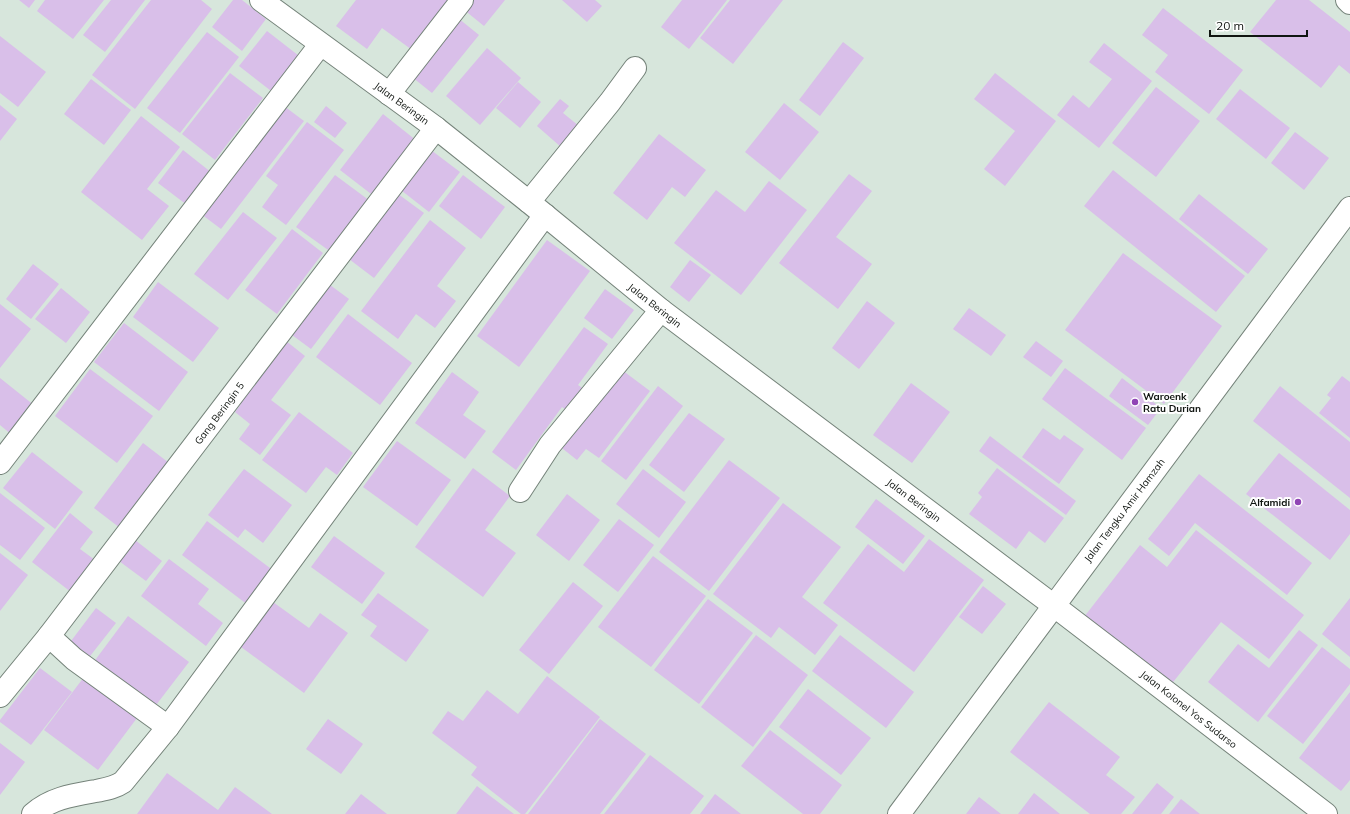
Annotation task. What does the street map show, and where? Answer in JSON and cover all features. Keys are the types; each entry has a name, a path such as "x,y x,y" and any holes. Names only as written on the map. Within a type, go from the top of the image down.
{"main road":[{"path":"389,94 462,0"},
{"path":"1347,0 1350,3"},
{"name":"Jalan Beringin","path":"271,3 320,44 436,128 537,208 661,310 1053,605"},
{"path":"0,463 320,44"},
{"path":"33,814 52,801 66,796 116,787 123,782 168,727 537,208 610,102 636,68"},
{"name":"Gang Beringin 5","path":"0,696 48,636 436,128"},
{"name":"Jalan Tengku Amir Hamzah","path":"899,814 1053,605 1350,208"},
{"path":"520,491 550,445 661,310"},
{"name":"Jalan Kolonel Yos Sudarso","path":"1053,605 1326,814"},
{"path":"48,636 74,659 168,727"}],"building":[{"path":"19,0 35,0 29,8"},
{"path":"45,0 104,0 73,39 37,11"},
{"path":"111,0 145,0 105,52 83,35"},
{"path":"151,0 201,0 212,9 135,109 92,75"},
{"path":"233,0 242,0 266,19 242,51 212,27"},
{"path":"356,0 460,0 419,55 382,28 367,49 336,26"},
{"path":"470,0 505,0 484,26 463,9"},
{"path":"562,0 595,0 602,6 587,22"},
{"path":"682,0 727,0 689,49 661,27"},
{"path":"730,0 783,0 733,64 700,38"},
{"path":"1276,0 1309,0 1350,32 1350,74 1339,65 1321,88 1250,32"},
{"path":"1163,8 1243,70 1209,114 1155,72 1168,55 1142,35"},
{"path":"453,14 479,35 432,93 407,73"},
{"path":"267,31 303,59 275,94 239,66"},
{"path":"207,32 239,57 180,133 147,108"},
{"path":"0,36 46,72 18,107 0,93"},
{"path":"843,42 864,58 820,116 799,100"},
{"path":"1104,43 1152,81 1099,148 1057,115 1073,95 1089,108 1112,79 1089,62"},
{"path":"487,48 521,78 480,125 446,96"},
{"path":"230,73 263,98 215,160 182,134"},
{"path":"995,73 1056,121 1005,186 984,169 1015,131 974,99"},
{"path":"91,79 131,110 104,145 64,114"},
{"path":"518,82 541,102 520,128 496,108"},
{"path":"1156,87 1200,121 1156,177 1112,143"},
{"path":"1240,89 1290,128 1266,159 1216,119"},
{"path":"560,99 569,106 563,113 579,126 561,147 537,126"},
{"path":"280,103 304,121 221,229 197,211"},
{"path":"784,103 819,132 780,180 745,152"},
{"path":"0,105 17,119 0,141"},
{"path":"326,106 347,123 335,138 314,122"},
{"path":"383,114 417,141 375,197 340,170"},
{"path":"141,116 180,147 147,189 169,206 142,240 81,192"},
{"path":"307,122 344,150 286,225 262,207 278,185 266,176"},
{"path":"1295,132 1329,158 1304,190 1271,163"},
{"path":"659,134 706,170 685,197 672,187 647,220 613,193"},
{"path":"427,147 460,172 429,212 397,187"},
{"path":"183,150 212,173 187,205 158,183"},
{"path":"1113,170 1245,276 1216,312 1084,206"},
{"path":"849,174 872,191 836,237 872,264 838,309 779,263"},
{"path":"335,175 370,201 331,252 296,227"},
{"path":"463,175 505,207 481,239 439,206"},
{"path":"769,181 807,210 741,295 674,243 716,190 745,212"},
{"path":"394,191 424,213 374,278 345,256"},
{"path":"1199,194 1268,249 1248,274 1179,219"},
{"path":"243,212 277,238 228,300 194,274"},
{"path":"430,220 466,248 437,286 456,301 435,328 416,314 398,339 361,311"},
{"path":"292,229 323,253 277,314 245,290"},
{"path":"547,240 590,271 519,367 477,336"},
{"path":"1123,253 1222,326 1164,404 1065,330"},
{"path":"690,260 711,275 689,302 670,287"},
{"path":"33,264 59,284 31,319 6,299"},
{"path":"158,282 219,328 193,362 133,317"},
{"path":"326,282 349,299 311,349 288,332"},
{"path":"61,288 90,312 66,343 35,319"},
{"path":"605,289 634,310 612,339 584,318"},
{"path":"867,301 895,323 859,369 832,348"},
{"path":"0,304 31,329 0,368"},
{"path":"969,308 1006,335 991,356 953,329"},
{"path":"348,314 412,363 380,405 316,357"},
{"path":"124,323 188,372 159,411 94,362"},
{"path":"584,327 608,344 578,385 585,390 569,412 562,407 516,470 492,452"},
{"path":"281,337 305,356 271,400 291,415 260,455 239,439 250,424 235,412 241,404 233,398"},
{"path":"1036,341 1063,361 1051,377 1023,357"},
{"path":"618,367 650,391 599,458 586,449 577,460 558,445"},
{"path":"1065,368 1146,428 1122,460 1042,399"},
{"path":"90,369 153,416 117,463 55,416"},
{"path":"452,372 479,392 463,415 486,431 465,459 415,423"},
{"path":"1342,376 1350,382 1350,438 1319,413 1331,398 1327,395"},
{"path":"0,378 35,406 12,435 0,425"},
{"name":"Waroenk Ratu Durian","path":"1122,378 1161,408 1148,425 1109,396"},
{"path":"911,383 950,412 912,463 873,435"},
{"path":"658,386 683,406 626,480 601,461"},
{"path":"1280,386 1350,442 1350,498 1253,421"},
{"path":"299,412 353,453 337,475 326,467 306,493 262,460"},
{"path":"689,413 725,439 684,492 649,465"},
{"path":"1043,428 1060,440 1064,435 1084,449 1059,484 1022,457"},
{"path":"990,436 1076,501 1066,515 979,451"},
{"path":"397,441 451,480 417,526 363,487"},
{"path":"143,443 173,466 124,531 94,508"},
{"path":"32,452 83,492 55,529 3,488"},
{"name":"Alfamidi","path":"1279,453 1350,510 1350,534 1330,560 1246,494"},
{"path":"729,460 780,498 709,591 659,552"},
{"path":"473,468 510,496 485,530 516,553 483,597 415,547"},
{"path":"997,468 1064,518 1045,543 1029,531 1016,549 969,514 982,497 978,493"},
{"path":"244,469 292,505 263,543 245,529 238,538 208,515"},
{"path":"643,469 686,502 659,538 616,504"},
{"path":"1199,474 1312,563 1287,595 1195,523 1169,556 1148,539"},
{"path":"0,493 45,528 20,560 0,545"},
{"path":"567,494 600,520 569,561 536,535"},
{"path":"876,499 925,536 903,564 855,527"},
{"path":"783,503 841,547 802,597 838,625 815,655 779,627 771,638 713,594"},
{"path":"70,513 93,532 80,549 95,560 71,592 32,562"},
{"path":"619,519 654,545 618,592 583,565"},
{"path":"207,521 274,571 248,605 182,555"},
{"path":"1196,530 1304,615 1269,659 1221,622 1170,686 1084,617 1140,545 1167,567"},
{"path":"334,536 385,573 362,604 311,567"},
{"path":"929,539 984,580 914,672 823,603 868,544 904,572"},
{"path":"135,540 162,561 146,581 119,561"},
{"path":"0,553 28,575 0,611"},
{"path":"653,556 706,596 651,667 598,627"},
{"path":"169,559 209,589 198,604 223,623 206,646 141,596"},
{"path":"573,582 603,606 549,674 519,650"},
{"path":"983,586 1006,604 982,634 959,617"},
{"path":"378,593 429,630 406,662 370,636 377,626 361,615"},
{"path":"1350,598 1350,657 1322,634"},
{"path":"708,599 753,633 699,704 654,670"},
{"path":"273,602 309,628 320,613 348,633 304,693 241,647"},
{"path":"96,608 116,623 87,660 68,645"},
{"path":"128,616 189,662 153,709 93,663"},
{"path":"1299,630 1318,645 1258,722 1208,682 1238,644 1269,668"},
{"path":"756,635 808,675 753,747 701,707"},
{"path":"840,635 914,692 886,728 812,671"},
{"path":"1322,647 1350,669 1350,684 1303,744 1267,716"},
{"path":"40,668 72,692 31,745 0,722 0,720"},
{"path":"547,676 600,717 525,814 521,814 471,775 477,767 432,733 448,711 463,721 487,690 518,714"},
{"path":"84,677 137,718 98,770 44,730"},
{"path":"808,689 871,738 841,775 779,727"},
{"path":"1350,692 1350,780 1341,791 1299,758"},
{"path":"1049,702 1120,757 1106,775 1135,797 1121,814 1090,814 1010,752"},
{"path":"328,719 363,744 341,774 306,749"},
{"path":"600,719 646,754 600,814 528,814"},
{"path":"770,730 842,785 820,814 803,814 741,766"},
{"path":"0,743 25,762 0,795"},
{"path":"650,755 704,796 690,814 604,814"},
{"path":"167,773 218,810 235,787 272,814 137,814"},
{"path":"1157,783 1174,797 1161,814 1132,814"},
{"path":"477,786 514,814 456,814"},
{"path":"1034,793 1060,814 1018,814"},
{"path":"361,794 387,814 345,814"},
{"path":"715,794 741,814 700,814"},
{"path":"979,797 1001,814 966,814"},
{"path":"1181,799 1200,814 1169,814"}],"place":[{"name":"Waroenk Ratu Durian","path":"1135,402"},
{"name":"Alfamidi","path":"1298,502"}]}
